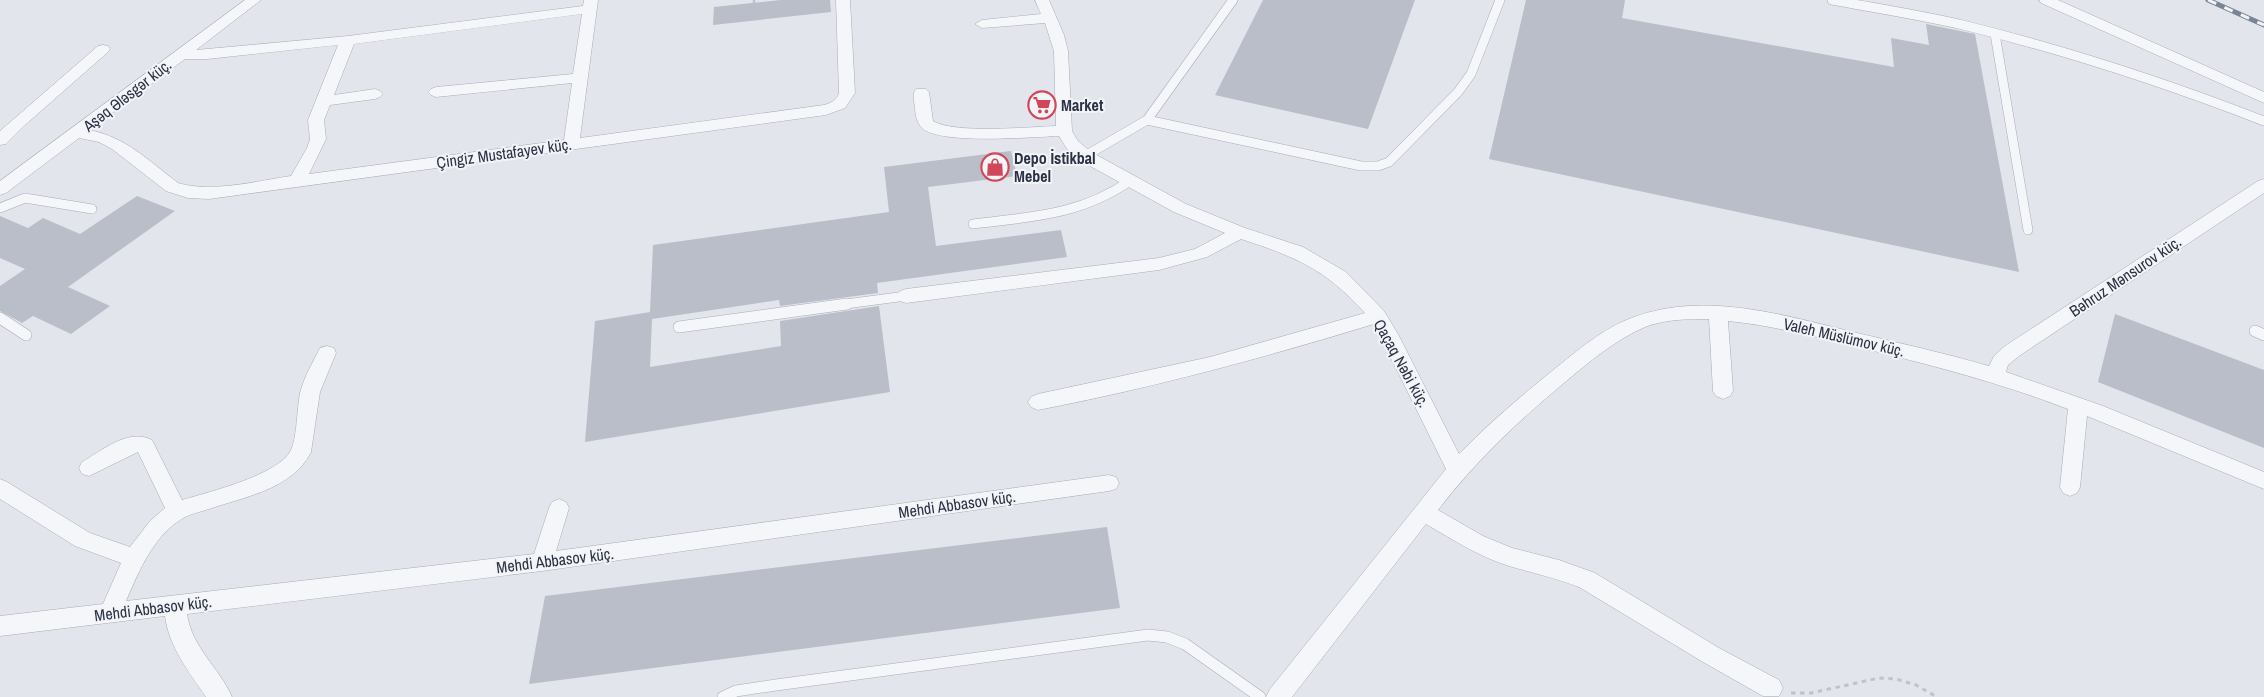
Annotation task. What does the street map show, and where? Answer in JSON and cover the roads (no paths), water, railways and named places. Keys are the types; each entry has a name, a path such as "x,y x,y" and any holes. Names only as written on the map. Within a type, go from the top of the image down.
{"street":[{"name":"Aşəq Ələsgər küç.","path":"0,189 78,133 254,0"},
{"name":"Çingiz Mustafayev küç.","path":"78,133 103,138 118,145 172,187 188,192 209,193 826,110 836,107 845,100 847,93 843,0"},
{"path":"921,92 925,120 934,129 961,133 1064,131 1060,51 1042,0"},
{"path":"2046,0 2264,98"},
{"path":"181,54 207,55 348,40 590,4 571,144"},
{"path":"982,24 1049,18"},
{"path":"298,181 315,148 318,139 316,120 348,40"},
{"path":"0,140 19,121 102,50"},
{"path":"436,92 580,78"},
{"path":"324,101 375,94"},
{"name":"Qaçaq Nəbi küç.","path":"1064,131 1068,141 1085,156 1180,208 1239,232 1297,251 1340,278 1378,316 1402,357 1457,470"},
{"name":"Bəhruz Mənsurov küç.","path":"1994,376 2001,361 2012,351 2264,185"},
{"path":"906,296 1159,264 1196,256 1217,248 1239,232"},
{"path":"1718,313 1723,391"},
{"name":"Valeh Müslümov küç.","path":"1457,470 1515,412 1601,342 1641,321 1658,316 1718,313 1795,325 1919,354 1994,376 2078,406 2264,481"},
{"path":"1038,402 1110,389 1181,373 1284,346 1378,316"},
{"path":"110,613 134,558 157,527 177,511 269,480 289,467 301,452 310,392 314,379 327,353"},
{"path":"2070,487 2078,406"},
{"path":"89,468 132,444 139,443 145,446 177,511"},
{"path":"1278,697 1457,470"},
{"name":"Mehdi Abbasov küç.","path":"0,626 542,562 1109,483"},
{"path":"0,488 83,540 134,558"},
{"path":"542,562 560,508"},
{"path":"1425,513 1475,542 1509,557 1558,569 1587,580 1711,655 1771,688"},
{"path":"174,605 178,630 191,656 220,697"}],"lane":[{"path":"1085,156 1147,120 1233,0"},
{"path":"1147,120 1361,166 1378,166 1389,162 1458,92 1470,74 1500,0"},
{"path":"1832,0 1995,34 2172,87 2264,121"},
{"path":"1995,34 2028,230"},
{"path":"973,224 1077,210 1097,203 1118,191 1131,180"},
{"path":"0,208 25,198 92,209"},
{"path":"679,327 906,296"},
{"path":"0,318 26,335"},
{"path":"723,697 736,691 776,685 1148,635 1167,637 1185,644 1260,697"}],"railway":[{"path":"2208,0 2264,25"}],"place":[{"name":"Market","path":"1042,105"},
{"name":"Depo İstikbal Mebel","path":"995,167"}]}
